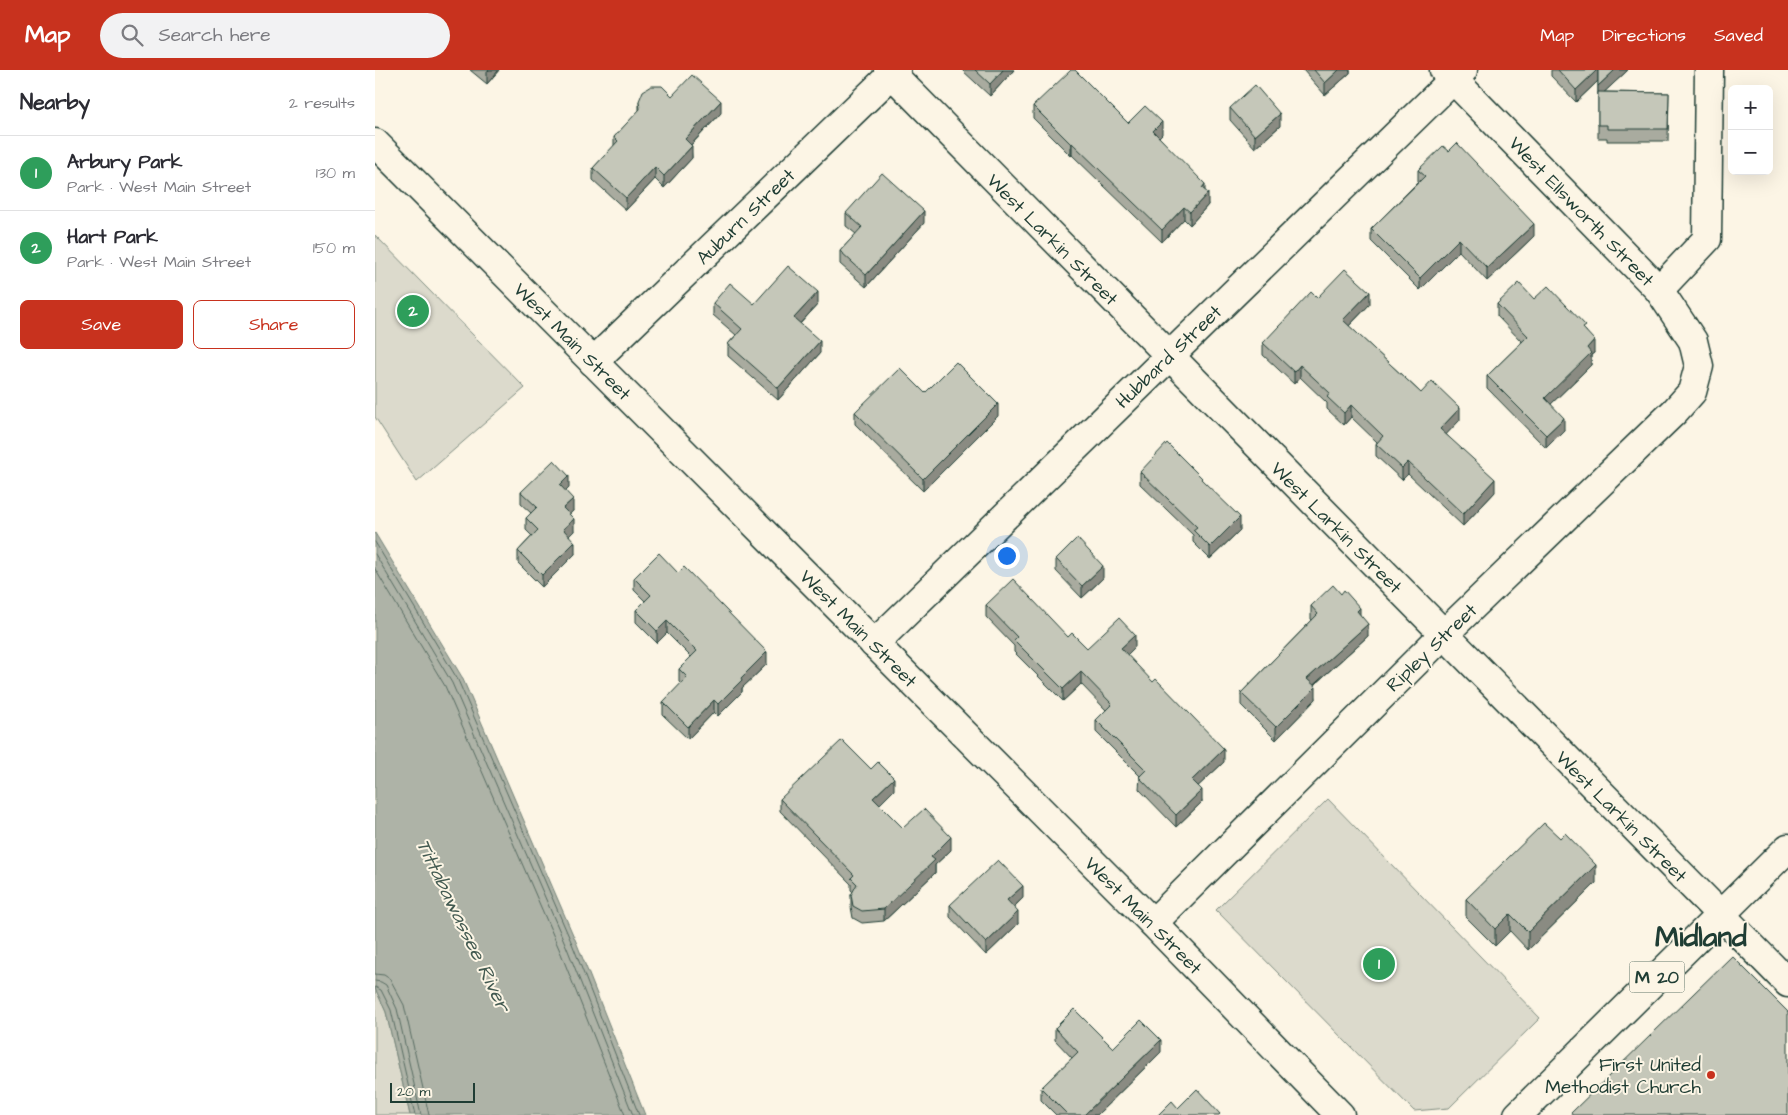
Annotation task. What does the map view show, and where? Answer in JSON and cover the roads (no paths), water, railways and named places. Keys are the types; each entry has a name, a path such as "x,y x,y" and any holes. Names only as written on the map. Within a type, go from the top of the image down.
{"main road":[{"path":"1659,290 1707,239 1709,70"},
{"name":"West Larkin Street","path":"892,71 1168,356 1788,984"},
{"name":"Auburn Street","path":"593,362 892,71"},
{"name":"West Ellsworth Street","path":"1453,73 1659,290 1693,341 1699,366"},
{"name":"Hubbard Street","path":"874,644 1453,73"},
{"name":"West Main Street","path":"375,143 1153,923 1340,1115"},
{"name":"Ripley Street","path":"1153,923 1443,635 1675,411 1692,392 1699,366"},
{"name":"M 20","path":"1518,1115 1788,848"}],"water":[{"name":"Tittabawassee River","path":"375,533 462,677 577,944 645,1115 410,1115 386,1012 375,988"}],"place":[{"name":"Hart Park","path":"413,311"},
{"name":"Arbury Park","path":"1379,964"},
{"name":"First United Methodist Church","path":"1711,1075"}],"district":[{"name":"Midland","path":"1701,936"}]}
